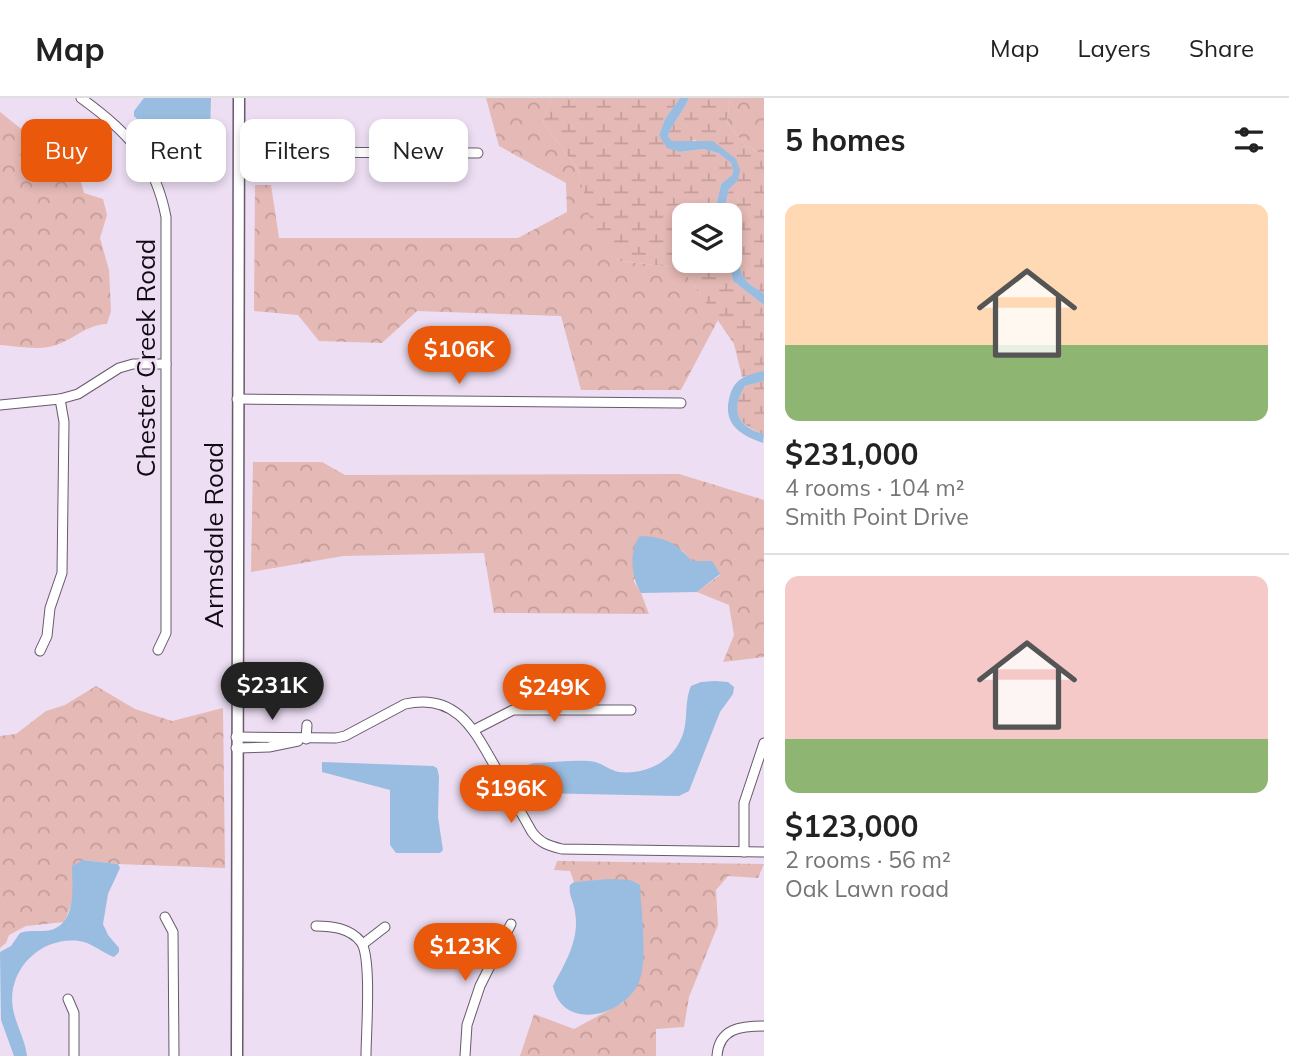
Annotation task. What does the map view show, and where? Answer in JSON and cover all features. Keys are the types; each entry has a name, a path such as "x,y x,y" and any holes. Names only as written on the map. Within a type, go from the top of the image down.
{"street":[{"name":"Chester Creek Road","path":"81,98 107,117 132,141 148,164 164,204 168,234 166,633 158,650"},
{"name":"Armsdale Road","path":"237,1056 239,98"},
{"path":"239,152 478,153"},
{"path":"0,405 60,399 78,394 119,368 133,364 166,364"},
{"path":"40,650 47,636 50,608 62,573 64,422 60,399"},
{"path":"237,399 681,403"},
{"path":"236,742 269,747 306,739 345,736 396,708 415,702 445,706 464,718 474,730 532,832 549,846 562,849 764,852"},
{"path":"474,730 513,710 631,710"},
{"path":"306,739 307,725"},
{"path":"744,852 744,803 764,743"},
{"path":"166,917 173,932 174,1056"},
{"path":"466,1056 467,1025 480,986 511,924"},
{"path":"316,926 333,926 345,930 363,944 367,962 366,1056"},
{"path":"363,944 385,927"},
{"path":"68,999 74,1013 74,1056"},
{"path":"717,1056 723,1037 736,1028 764,1026"}],"green space":[{"path":"486,98 551,98 543,122 578,170 595,233 619,261 672,267 672,273 685,273 718,320 681,390 581,390 561,316 417,311 382,343 319,341 298,315 254,311 255,185 271,185 279,238 518,238 567,212 566,183 499,146"},
{"path":"551,98 680,98 665,119 659,135 680,152 703,149 718,153 731,163 732,175 721,184 717,203 672,203 672,267 619,261 594,233 578,170 543,122"},
{"path":"689,98 730,98 727,123 746,146 764,155 764,293 749,283 742,273 742,203 726,203 736,159 695,140 683,143 672,141 668,136"},
{"path":"730,98 764,98 764,155 746,146 727,123"},
{"path":"0,112 21,129 21,182 81,182 84,193 103,199 107,215 100,238 109,270 111,311 107,324 94,326 50,347 0,345"},
{"path":"685,273 731,273 733,281 764,305 764,371 742,377 734,344"},
{"path":"764,381 763,434 741,421 737,410 745,386"},
{"path":"253,462 322,462 345,475 679,474 764,500 764,657 723,662 734,635 729,605 697,592 720,575 692,561 682,550 633,580 649,614 494,613 484,553 343,556 251,572"},
{"path":"96,686 135,709 172,721 223,708 225,868 83,860 64,922 26,926 9,935 0,948 0,736 16,734 46,711 65,705"},
{"path":"557,861 764,864 758,878 728,876 716,890 718,925 689,997 684,1027 656,1029 656,1056 520,1056 534,1014 574,1029 624,1002 630,880 574,882 570,871 554,870"}],"water":[{"path":"144,98 211,98 210,119 137,119 134,111"},
{"path":"680,98 689,98 668,136 672,141 713,141 736,159 740,170 738,180 729,189 726,203 717,203 721,184 732,175 731,163 718,153 703,149 680,152 667,148 659,135 665,119"},
{"path":"731,273 742,273 749,283 764,293 764,305 733,281"},
{"path":"764,371 764,381 745,386 737,410 742,422 764,434 763,443 746,436 734,426 728,413 728,405 735,384 748,375"},
{"path":"640,536 669,542 692,561 712,561 720,574 697,592 641,593 635,580 633,564 634,549"},
{"path":"715,681 728,682 734,687 733,694 720,712 689,791 679,796 535,793 527,786 523,769 534,763 592,761 619,772 637,772 654,766 668,757 682,736 691,686"},
{"path":"322,762 437,768 438,817 443,850 440,853 396,853 390,845 390,790 322,772"},
{"path":"83,860 118,864 120,868 108,894 103,924 119,952 114,957 84,942 65,941 52,944 29,958 15,981 12,995 14,1015 27,1056 14,1056 1,1020 0,952 11,946 20,933 54,929 67,918 72,901 72,866"},
{"path":"630,880 640,885 644,948 642,973 631,994 620,1004 607,1011 580,1014 568,1009 559,1000 553,986 570,951 575,932 575,912 570,885 574,882"}]}
